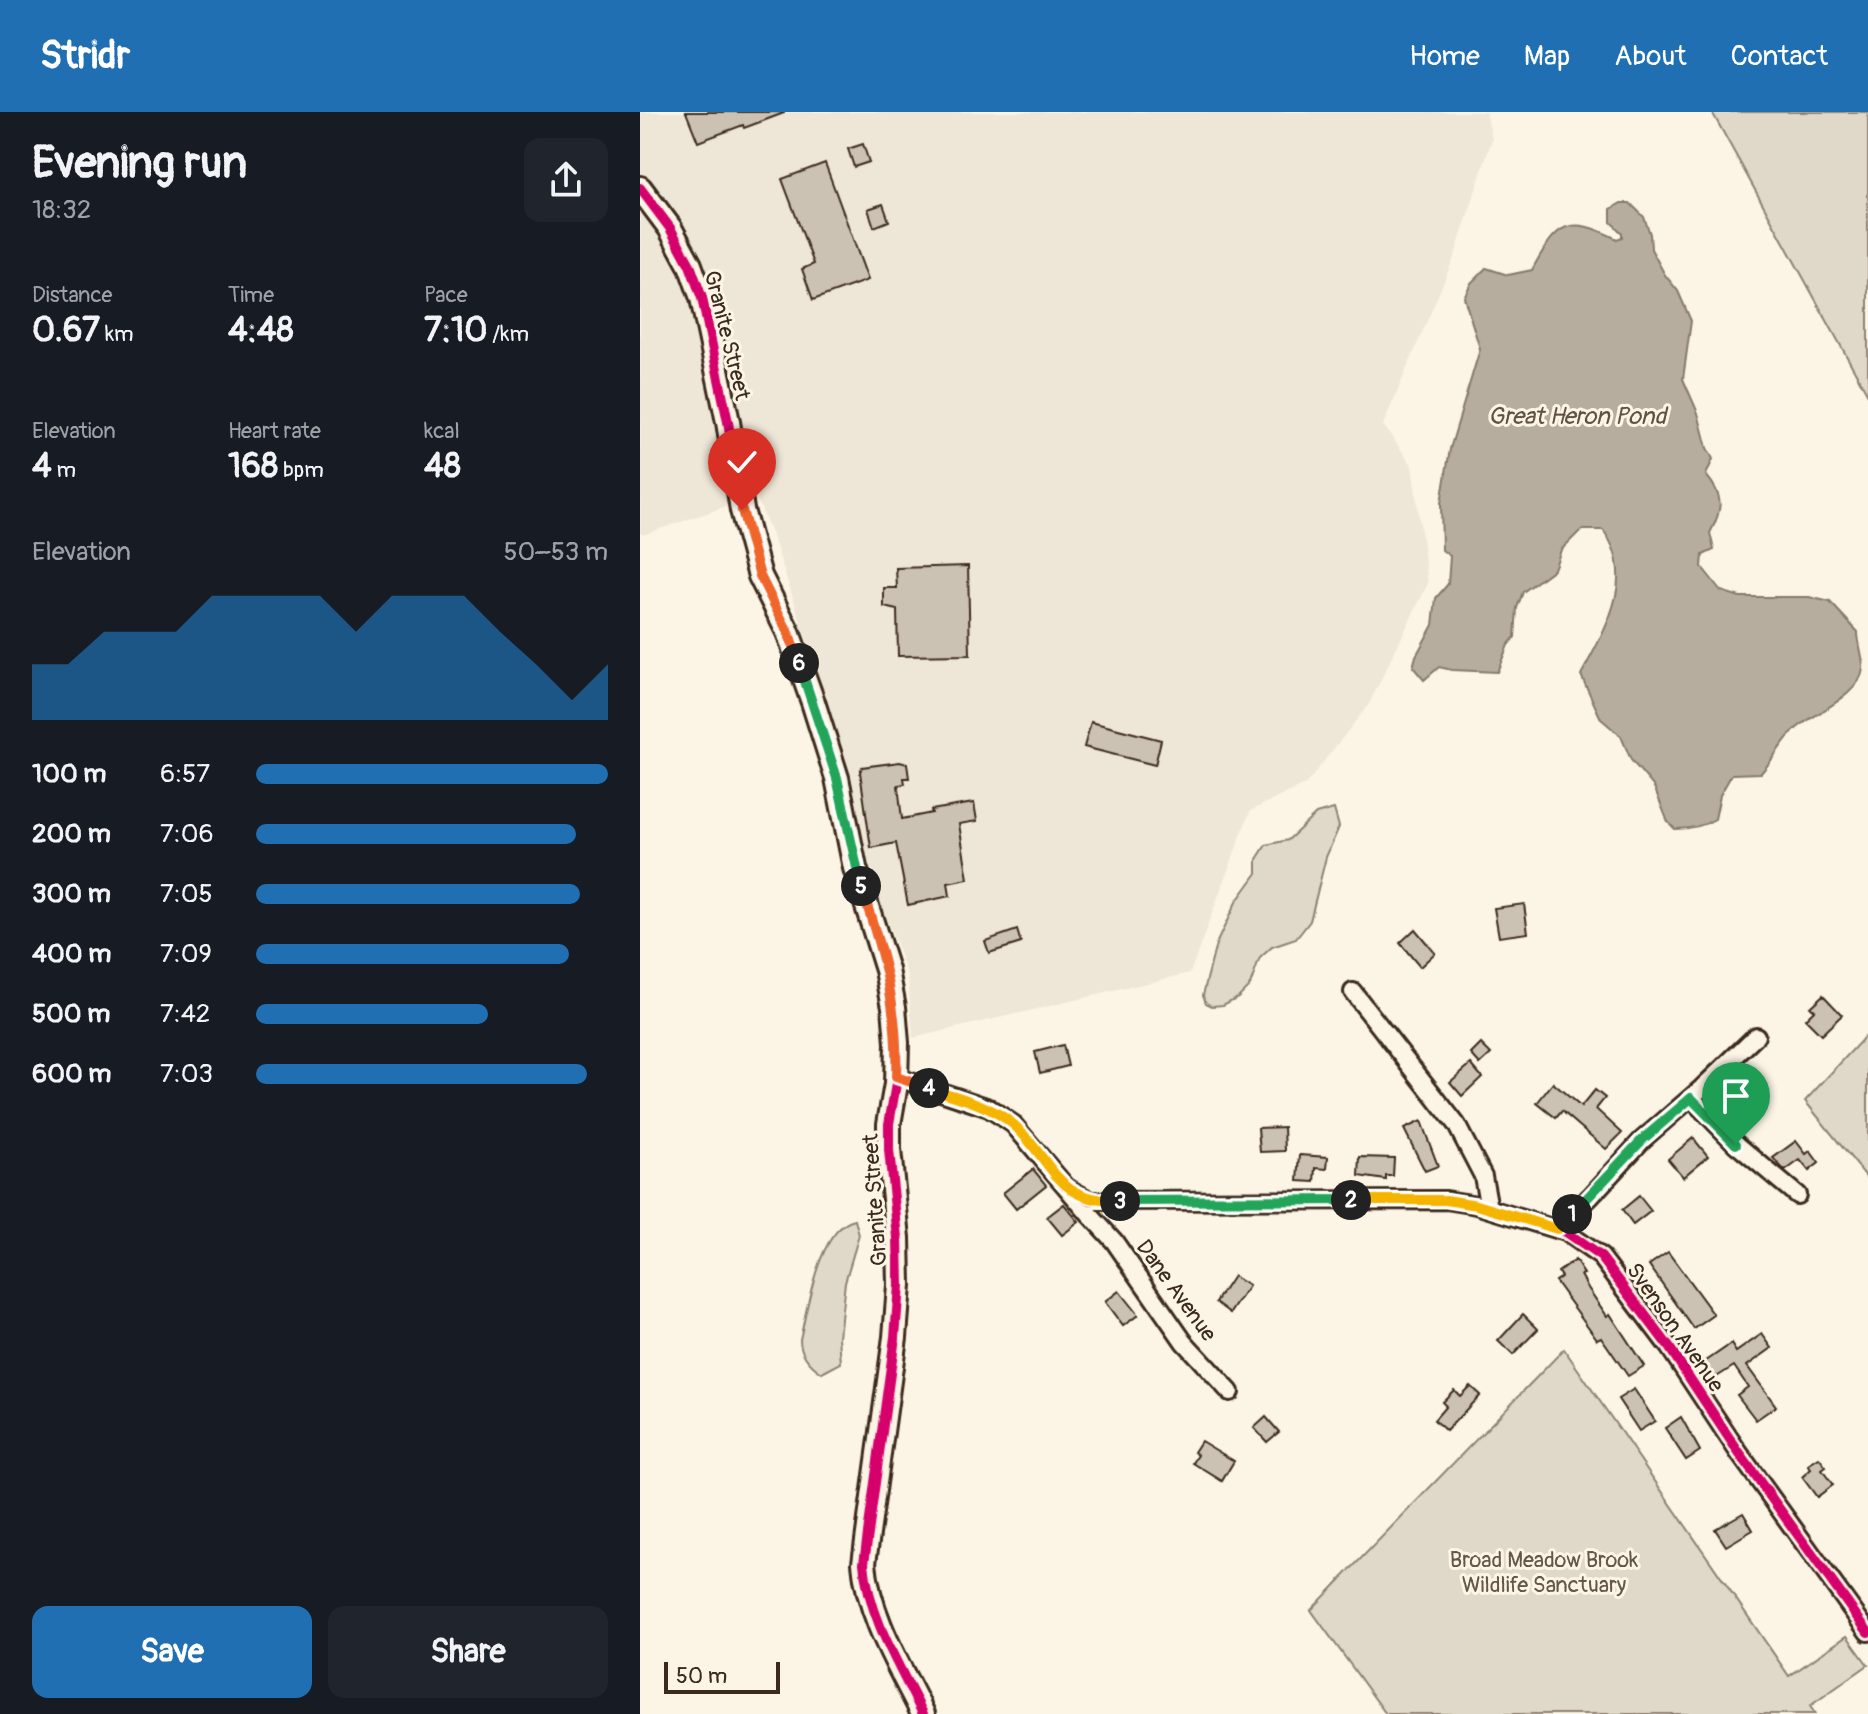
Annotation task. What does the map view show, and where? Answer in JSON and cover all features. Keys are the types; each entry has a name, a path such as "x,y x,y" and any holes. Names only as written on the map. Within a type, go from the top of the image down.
{"street":[{"name":"Granite Street","path":"640,188 670,228 690,265 702,298 728,422 742,510 760,576 788,632 837,778 855,868 887,970 894,1007 896,1077 889,1124 889,1150 898,1238 898,1298 864,1563 865,1578 877,1617 923,1714"},
{"path":"1353,992 1456,1124 1483,1176 1489,1208"},
{"path":"1557,1229 1642,1140 1756,1036"},
{"name":"Dane Avenue","path":"896,1077 991,1110 1013,1124 1114,1241 1184,1342 1230,1392"},
{"path":"1691,1098 1736,1144 1797,1195"},
{"name":"Svenson Avenue","path":"1069,1189 1091,1201 1446,1200 1489,1208 1557,1229 1601,1257 1627,1288 1739,1453 1868,1632"}],"shaded area":[{"path":"640,112 1486,112 1492,139 1455,255 1383,425 1412,465 1428,583 1369,704 1306,784 1250,811 1190,973 913,1038 908,976 869,873 840,742 776,546 756,496 643,535 640,532"}],"green space":[{"path":"1712,112 1868,112 1868,395"},
{"path":"1334,809 1339,827 1326,857 1310,921 1296,939 1272,947 1260,958 1250,985 1238,997 1223,1005 1206,1003 1203,995 1216,944 1236,902 1257,873 1257,859 1266,845 1288,840 1316,814"},
{"path":"1868,1033 1868,1179 1805,1101"},
{"path":"855,1220 859,1235 845,1282 839,1337 841,1363 822,1373 806,1359 800,1339 823,1253 842,1226"},
{"name":"Broad Meadow Brook Wildlife Sanctuary","path":"1564,1349 1789,1676 1847,1636 1868,1665 1810,1706 1815,1714 1386,1714 1311,1610"}],"water":[{"name":"Great Heron Pond","path":"1621,203 1630,203 1644,217 1651,249 1678,291 1691,321 1683,379 1713,459 1706,475 1720,503 1710,533 1714,550 1703,555 1702,567 1721,591 1740,597 1809,597 1830,602 1858,632 1863,660 1860,679 1854,688 1796,729 1761,773 1732,774 1720,795 1715,819 1686,829 1675,829 1668,822 1654,787 1631,760 1621,736 1601,719 1581,675 1608,622 1618,585 1618,566 1603,530 1581,530 1561,550 1554,569 1523,592 1517,608 1515,637 1508,645 1497,672 1439,667 1424,680 1413,667 1433,625 1436,598 1448,584 1450,556 1442,550 1441,503 1450,449 1480,349 1464,297 1471,283 1486,268 1508,275 1532,270 1549,242 1566,228 1575,225 1617,239 1622,237 1611,222 1611,209"}],"building":[{"path":"686,112 784,112 784,113 698,142"},
{"path":"863,144 869,162 854,167 848,149"},
{"path":"825,163 868,280 813,300 802,269 814,264 782,179"},
{"path":"883,204 889,221 874,227 868,209"},
{"path":"968,566 970,655 898,656 897,610 884,607 884,588 897,588 896,568"},
{"path":"1091,722 1161,740 1155,765 1084,747"},
{"path":"900,762 907,764 909,778 904,778 905,784 898,785 902,819 932,813 931,810 974,803 977,821 959,824 968,879 948,883 950,896 908,905 896,843 871,848 860,772 862,767"},
{"path":"1524,904 1528,933 1499,937 1494,908"},
{"path":"1415,929 1435,953 1420,967 1400,943"},
{"path":"1017,930 1021,943 989,953 985,941"},
{"path":"1823,995 1842,1015 1821,1035 1805,1019 1814,1010 1810,1007"},
{"path":"1481,1044 1491,1054 1480,1064 1471,1054"},
{"path":"1063,1045 1068,1066 1040,1073 1035,1052"},
{"path":"1471,1064 1482,1077 1462,1096 1450,1082"},
{"path":"1553,1083 1581,1107 1595,1090 1605,1098 1596,1109 1622,1133 1606,1149 1562,1111 1556,1118 1537,1103"},
{"path":"1421,1121 1438,1166 1425,1171 1404,1129"},
{"path":"1284,1127 1285,1151 1260,1152 1258,1128"},
{"path":"1693,1138 1708,1156 1683,1177 1668,1159"},
{"path":"1796,1141 1806,1154 1810,1151 1819,1163 1809,1171 1800,1160 1785,1171 1773,1158"},
{"path":"1300,1155 1328,1157 1327,1169 1316,1168 1315,1182 1298,1181"},
{"path":"1360,1157 1394,1158 1393,1176 1386,1176 1386,1180 1359,1176"},
{"path":"1033,1169 1046,1185 1016,1209 1003,1193"},
{"path":"1639,1196 1651,1211 1633,1225 1622,1210"},
{"path":"1064,1204 1079,1222 1062,1235 1047,1217"},
{"path":"1668,1252 1714,1315 1694,1329 1649,1265"},
{"path":"1575,1260 1588,1288 1607,1316 1610,1314 1644,1366 1628,1376 1555,1281 1561,1277 1558,1272"},
{"path":"1233,1276 1249,1286 1231,1313 1216,1302"},
{"path":"1119,1291 1138,1315 1123,1326 1105,1302"},
{"path":"1523,1314 1538,1329 1513,1355 1498,1341"},
{"path":"1762,1334 1772,1348 1747,1366 1776,1406 1756,1420 1737,1395 1748,1387 1734,1366 1704,1381 1696,1368 1731,1344 1736,1352"},
{"path":"1470,1386 1480,1395 1446,1431 1434,1420 1446,1406 1442,1402 1454,1390 1460,1396"},
{"path":"1634,1389 1655,1421 1639,1431 1618,1399"},
{"path":"1266,1417 1279,1432 1267,1442 1254,1428"},
{"path":"1681,1417 1700,1451 1686,1460 1665,1428"},
{"path":"1201,1441 1234,1461 1222,1481 1193,1463 1198,1455 1194,1452"},
{"path":"1819,1458 1826,1467 1822,1470 1833,1485 1817,1497 1802,1477 1811,1469 1808,1465"},
{"path":"1743,1513 1753,1530 1726,1546 1715,1529"}],"cycle path":[{"path":"640,188 670,228 690,265 702,298 728,422 742,510 760,576 788,632 837,778 855,868 887,970 894,1007 896,1084 889,1124 889,1150 898,1238 899,1285 895,1337 864,1563 878,1622 923,1714"},
{"path":"1069,1189 1091,1201 1446,1200 1477,1205 1565,1232 1601,1257 1669,1347 1739,1453 1868,1632"}],"route":[{"path":"742,510 760,576 788,632 837,778 855,868 887,970 894,1007 896,1077 989,1108 1013,1124 1069,1189 1091,1201 1112,1202 1446,1200 1477,1205 1557,1229 1642,1140 1691,1098 1736,1144"}]}
